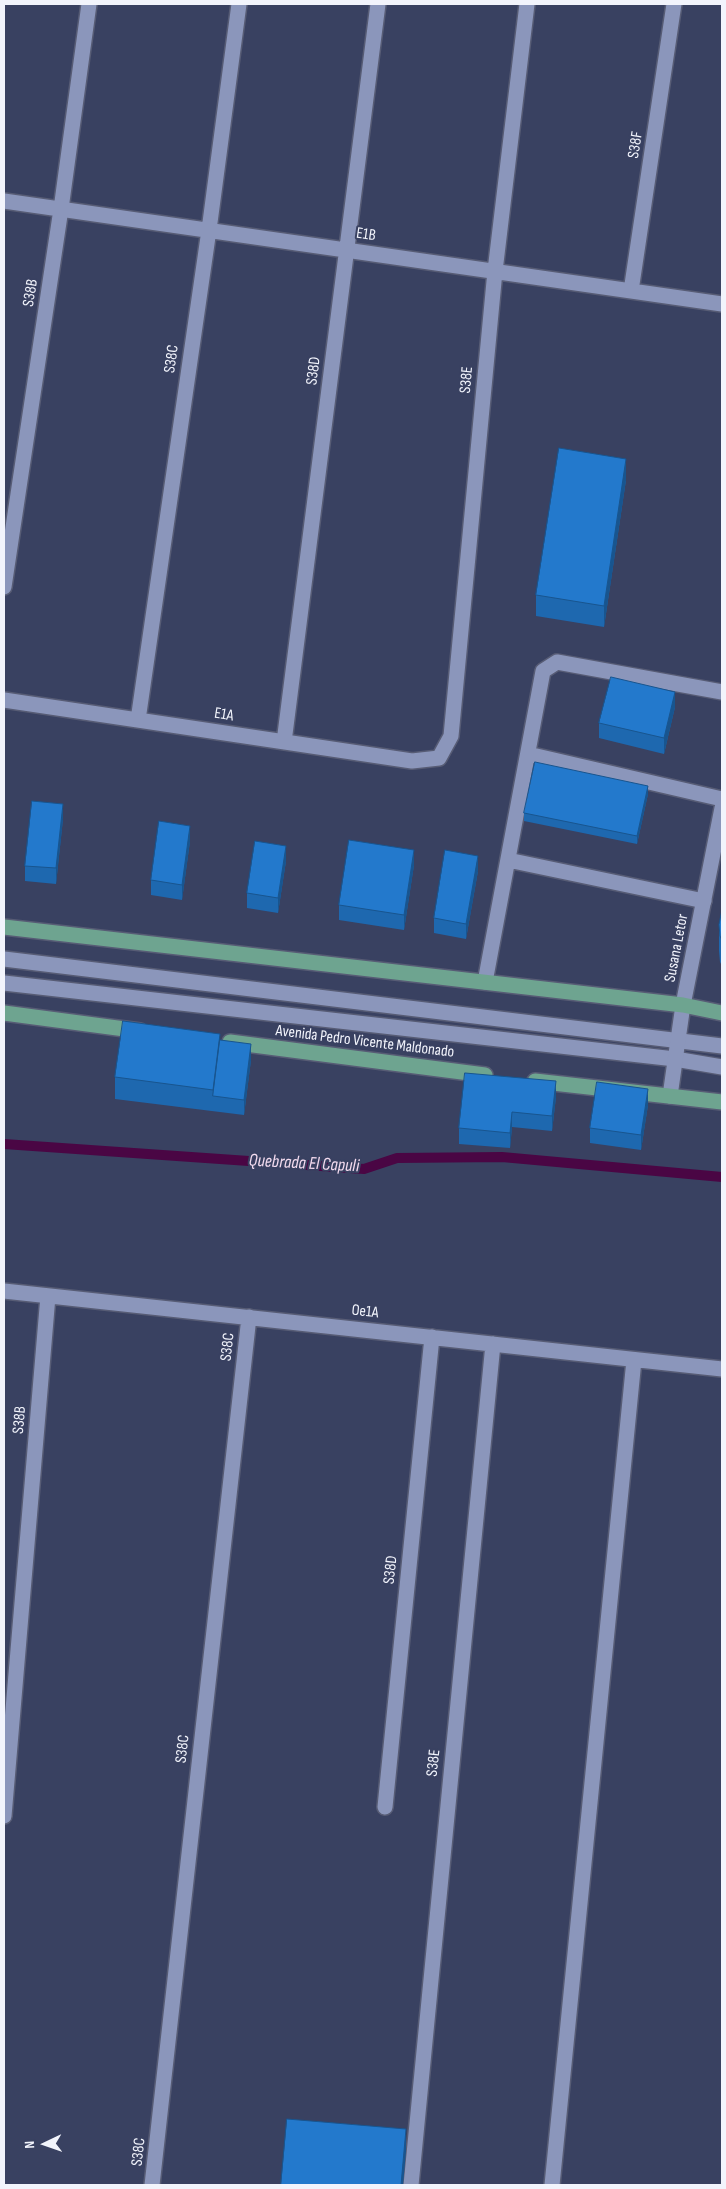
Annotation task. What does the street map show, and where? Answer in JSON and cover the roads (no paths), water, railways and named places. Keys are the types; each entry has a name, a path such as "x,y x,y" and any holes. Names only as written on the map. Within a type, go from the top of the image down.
{"main road":[{"path":"4,927 683,1005 722,1013"},
{"path":"4,1013 152,1032"},
{"name":"Avenida Pedro Vicente Maldonado","path":"212,1040 499,1077"},
{"path":"518,1080 722,1102"}],"street":[{"name":"S38B","path":"4,587 62,209 89,4"},
{"name":"S38C","path":"138,720 209,230 239,4"},
{"name":"S38D","path":"284,742 378,4"},
{"name":"S38E","path":"439,758 451,736 495,271 527,4"},
{"name":"S38F","path":"631,291 674,4"},
{"name":"E1B","path":"4,201 722,304"},
{"path":"485,982 543,671 557,662 722,692"},
{"name":"E1A","path":"4,700 412,761 439,758"},
{"path":"528,754 722,799"},
{"name":"Susana Letor","path":"670,1096 683,1005 722,808"},
{"path":"508,860 704,901"},
{"path":"4,959 722,1046"},
{"path":"4,983 675,1059 722,1067"},
{"name":"Oe1A","path":"4,1291 722,1369"},
{"name":"S38B","path":"4,1816 48,1296"},
{"name":"S38C","path":"152,2185 249,1317"},
{"name":"S38D","path":"385,1806 432,1337"},
{"name":"S38E","path":"411,2185 493,1344"},
{"path":"552,2185 634,1360"}],"waterway":[{"name":"Quebrada El Capuli","path":"4,1144 364,1169 397,1158 502,1157 722,1177"}]}
